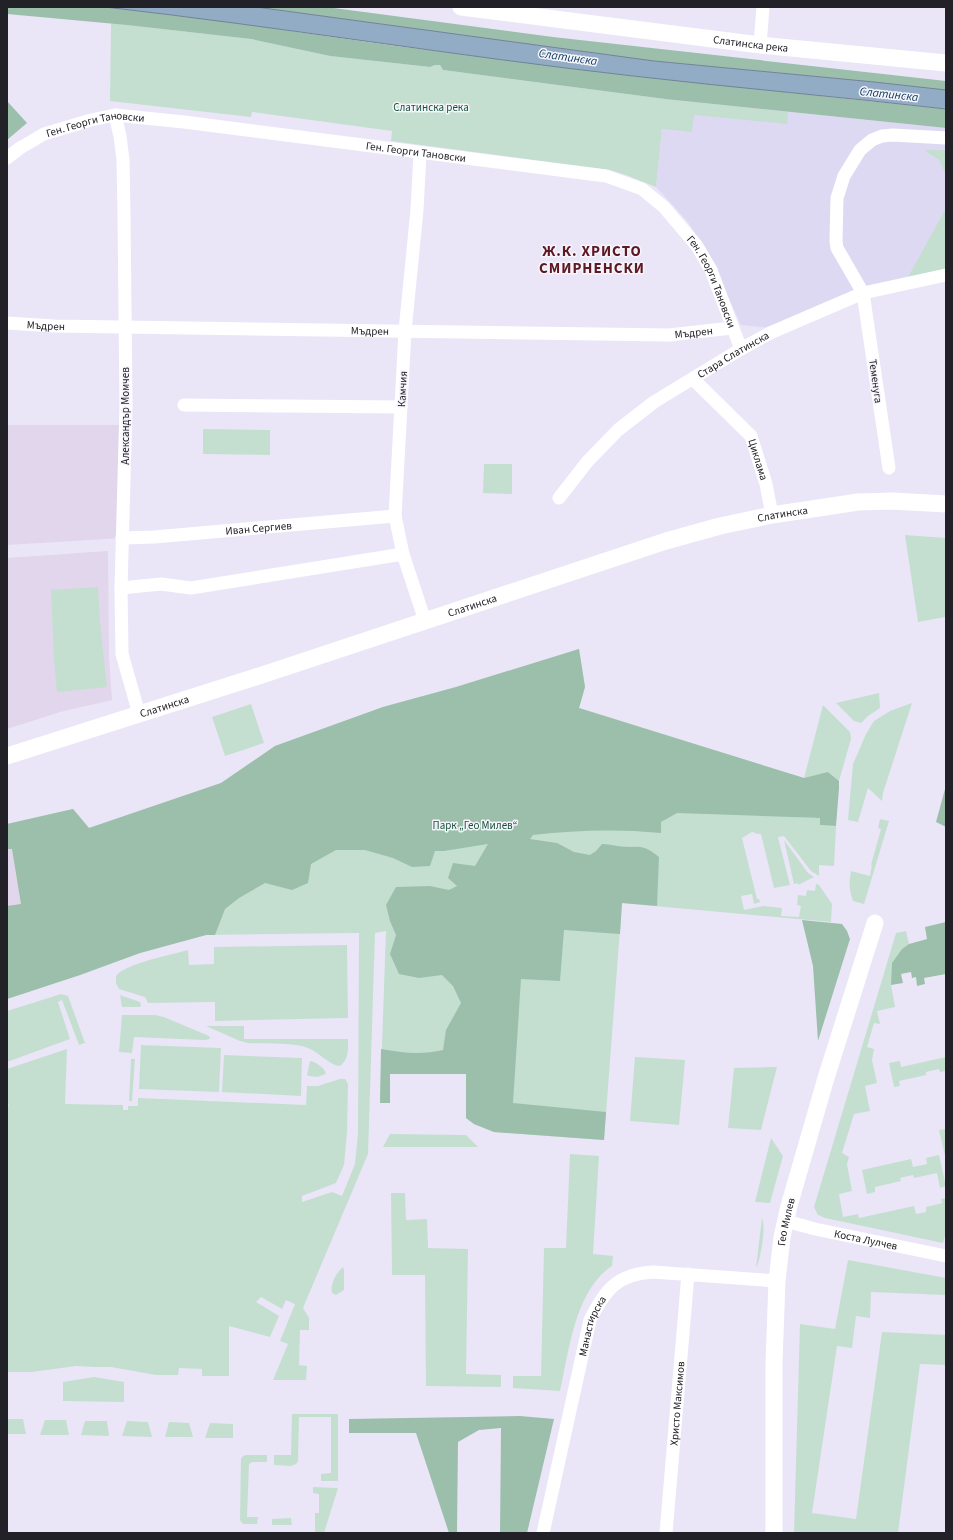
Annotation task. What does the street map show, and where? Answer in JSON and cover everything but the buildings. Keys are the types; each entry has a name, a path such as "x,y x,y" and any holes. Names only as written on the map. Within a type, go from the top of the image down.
{"street":[{"name":"Слатинска река","path":"461,7 760,45 946,63"},
{"path":"760,45 763,7"},
{"name":"Ген. Георги Тановски","path":"7,158 20,148 44,134 91,120 115,115 184,122 606,176 642,190 664,206 697,246 711,270 740,349"},
{"name":"Александър Момчев","path":"115,115 120,136 123,160 126,424 121,588 122,654 139,714"},
{"path":"863,293 837,248 837,198 844,176 860,150 872,140 893,135 946,138"},
{"name":"Камчия","path":"420,153 417,210 405,331 396,516 403,554 425,621"},
{"name":"Стара Слатинска","path":"559,498 586,462 618,430 654,402 740,349 770,333 863,293 946,275"},
{"name":"Теменуга","path":"863,293 889,468"},
{"name":"Мъдрен","path":"7,322 54,326 669,335 732,328"},
{"name":"Циклама","path":"693,379 751,436 766,484 772,516"},
{"path":"184,405 401,407"},
{"name":"Слатинска","path":"7,756 425,621 666,541 720,526 858,502 892,501 946,504"},
{"name":"Иван Сергиев","path":"122,538 154,537 396,516"},
{"path":"121,588 161,584 191,588 403,554"},
{"name":"Гео Милев","path":"774,1533 774,1362 777,1281 786,1221 826,1078 875,923"},
{"name":"Коста Лулчев","path":"786,1221 814,1229 946,1256"},
{"name":"Манастирска","path":"543,1533 590,1320 603,1297 613,1286 627,1276 653,1272 777,1281"},
{"name":"Христо Максимов","path":"666,1533 688,1274"}],"shaded area":[{"path":"665,99 946,128 946,271 773,328 741,325 709,256 688,222 656,187"},
{"path":"7,425 126,425 122,538 7,545"},
{"path":"108,551 109,657 112,700 60,712 7,729 7,558"},
{"path":"7,849 12,849 21,904 7,906"}],"green space":[{"path":"7,7 105,7 207,19 389,45 632,76 946,109 946,128 665,99 443,70 440,65 430,67 330,56 251,39 127,25 7,14"},
{"path":"256,7 326,7 553,37 946,81 946,90 654,61"},
{"name":"Слатинска река","path":"111,23 251,39 330,56 430,67 440,65 443,70 665,99 788,112 787,124 694,115 692,132 662,129 656,187 610,170 391,141 392,131 252,112 251,117 110,101"},
{"path":"7,101 27,123 7,140"},
{"path":"924,150 946,150 946,175 939,160"},
{"path":"946,208 946,271 907,279"},
{"path":"203,429 270,430 270,455 203,454"},
{"path":"484,464 512,464 512,494 483,493"},
{"path":"905,535 946,538 945,617 918,622"},
{"path":"98,587 107,687 57,692 51,590"},
{"path":"579,649 585,687 579,708 804,778 823,705 850,732 851,739 839,781 828,772 794,817 820,818 820,825 836,826 834,866 819,865 819,876 811,871 784,836 778,837 790,885 774,888 761,834 752,832 742,838 757,899 759,899 760,902 754,904 752,894 741,896 744,910 763,906 782,908 781,916 799,917 801,906 797,905 798,895 806,896 807,890 815,891 816,884 819,885 832,904 831,922 622,903 604,1140 494,1132 474,1124 466,1118 466,1074 390,1074 390,1103 380,1103 386,931 375,933 368,1154 303,1308 309,1318 309,1330 300,1330 299,1365 307,1366 306,1380 273,1380 288,1344 280,1341 295,1304 286,1300 282,1309 261,1297 256,1302 279,1316 270,1337 229,1326 229,1376 202,1376 202,1369 179,1368 178,1375 156,1375 111,1367 76,1366 32,1372 7,1372 7,1107 9,1106 7,1101 7,1069 67,1049 65,1104 123,1105 123,1110 128,1110 128,1106 138,1106 138,1098 306,1105 307,1086 318,1086 340,1079 345,1079 348,1084 347,1132 344,1165 336,1183 302,1196 302,1202 332,1192 342,1196 355,1164 358,1133 359,933 206,935 140,953 7,999 7,906 21,904 12,849 7,849 7,824 73,809 89,828 221,783 275,746 383,707 456,687"},
{"name":"Парк „Гео Милев“","path":"579,649 585,687 579,708 804,778 828,772 839,781 836,826 820,825 820,818 677,813 661,822 661,833 581,831 533,835 530,839 557,843 574,852 590,855 602,844 604,844 648,849 659,857 657,906 622,903 620,934 564,930 560,981 521,979 513,1103 606,1112 604,1140 494,1132 474,1124 466,1118 466,1074 390,1074 390,1103 380,1103 381,1049 412,1053 428,1053 443,1050 446,1030 461,1003 453,986 442,975 419,978 399,974 390,954 396,935 390,921 386,905 396,887 430,886 449,890 457,886 448,878 453,863 475,866 488,844 435,851 430,866 412,867 393,858 365,850 336,850 311,864 308,883 292,890 265,883 239,898 225,909 215,935 206,935 140,953 7,999 7,906 21,904 12,849 7,849 7,824 73,809 89,828 221,783 275,746 383,707 456,687"},
{"path":"879,693 880,708 861,723 854,721 836,703"},
{"path":"912,703 883,793 882,801 868,788 858,822 848,820 853,764 866,734 874,721 890,711"},
{"path":"251,704 264,743 225,756 212,717"},
{"path":"946,789 946,827 936,822"},
{"path":"880,819 889,821 864,904 853,901 850,886 851,871 870,876 871,865 881,829 878,828"},
{"path":"784,840 808,873 814,877 798,885 798,883 794,884"},
{"path":"802,920 842,924 850,939 818,1041 813,966"},
{"path":"946,922 946,974 924,978 925,984 917,986 916,977 912,978 911,972 901,974 903,983 891,985 892,963 902,949 909,944 927,939 925,927"},
{"path":"906,931 909,944 902,949 891,985 895,1007 877,1011 880,1024 874,1023 867,1047 874,1049 872,1060 877,1083 865,1086 870,1111 854,1114 842,1153 849,1157 847,1164 852,1191 839,1194 843,1217 858,1214 859,1218 914,1206 916,1214 926,1212 926,1207 942,1203 941,1199 946,1198 946,1232 943,1243 825,1218 818,1215 814,1207 896,933"},
{"path":"347,945 348,1018 215,1021 215,1002 148,1003 145,997 119,989 116,983 116,976 121,971 129,967 188,950 189,965 214,964 214,947"},
{"path":"61,994 68,996 85,1043 79,1045 62,1000 58,1002 70,1039 7,1062 7,1011"},
{"path":"120,995 140,1002 140,1007 122,1007"},
{"path":"122,1015 155,1015 164,1017 209,1036 210,1039 134,1037 132,1053 119,1052"},
{"path":"206,1026 244,1026 244,1039 348,1039 347,1054 345,1060 340,1066 332,1064 312,1050 302,1046 248,1043"},
{"path":"141,1045 221,1048 219,1092 139,1089"},
{"path":"224,1055 302,1058 301,1096 222,1092"},
{"path":"635,1057 685,1060 679,1125 630,1121"},
{"path":"946,1057 946,1071 940,1072 939,1069 926,1072 926,1075 899,1081 900,1086 894,1087 889,1063 900,1061 901,1067"},
{"path":"131,1059 135,1059 132,1101 129,1101"},
{"path":"310,1061 320,1066 326,1074 317,1077 307,1075"},
{"path":"777,1067 761,1130 728,1128 734,1068"},
{"path":"946,1129 946,1160 939,1130"},
{"path":"390,1134 466,1135 478,1147 383,1147"},
{"path":"771,1138 783,1156 770,1203 755,1202"},
{"path":"570,1154 599,1156 593,1254 613,1256 612,1266 600,1277 590,1290 582,1306 571,1340 560,1391 513,1388 513,1376 541,1376 544,1248 566,1248"},
{"path":"939,1155 946,1186 940,1188 937,1173 914,1178 913,1175 900,1178 901,1181 875,1187 875,1192 867,1194 862,1170 911,1159 913,1167 927,1164 926,1158"},
{"path":"391,1193 405,1193 406,1220 427,1219 428,1248 468,1249 466,1374 501,1375 501,1387 426,1386 425,1275 392,1275"},
{"path":"762,1218 762,1243 760,1258 756,1268"},
{"path":"848,1260 946,1278 946,1295 871,1292 870,1318 856,1316 852,1348 837,1346 812,1513 856,1519 882,1332 946,1335 946,1365 920,1364 898,1533 794,1533 800,1324 835,1329"},
{"path":"343,1267 344,1290 336,1295 332,1293 333,1282 338,1272"},
{"path":"94,1377 124,1382 124,1402 63,1401 63,1382"},
{"path":"292,1414 338,1414 338,1481 321,1481 321,1474 331,1473 331,1417 299,1417 298,1461 296,1464 291,1466 274,1465 274,1455 291,1455"},
{"path":"520,1416 554,1419 527,1533 500,1533 501,1428 479,1430 458,1442 457,1533 449,1533 416,1433 349,1433 349,1419"},
{"path":"7,1419 23,1419 26,1434 7,1434"},
{"path":"45,1420 66,1420 69,1435 40,1435"},
{"path":"85,1421 107,1421 109,1436 81,1435"},
{"path":"127,1421 148,1422 152,1437 122,1436"},
{"path":"169,1422 189,1423 193,1437 165,1437"},
{"path":"210,1423 233,1424 233,1438 205,1438"},
{"path":"246,1455 267,1455 267,1462 252,1462 249,1464 247,1517 258,1517 257,1524 243,1524 240,1520 241,1459"},
{"path":"313,1487 338,1488 324,1533 315,1533 315,1513 319,1513 319,1494 313,1493"},
{"path":"291,1518 292,1525 272,1525 272,1519"}],"water":[{"path":"105,7 256,7 654,61 946,90 946,109 567,68 237,23"}],"district":[{"name":"Ж.К. ХРИСТО СМИРНЕНСКИ","path":"592,260"}]}
